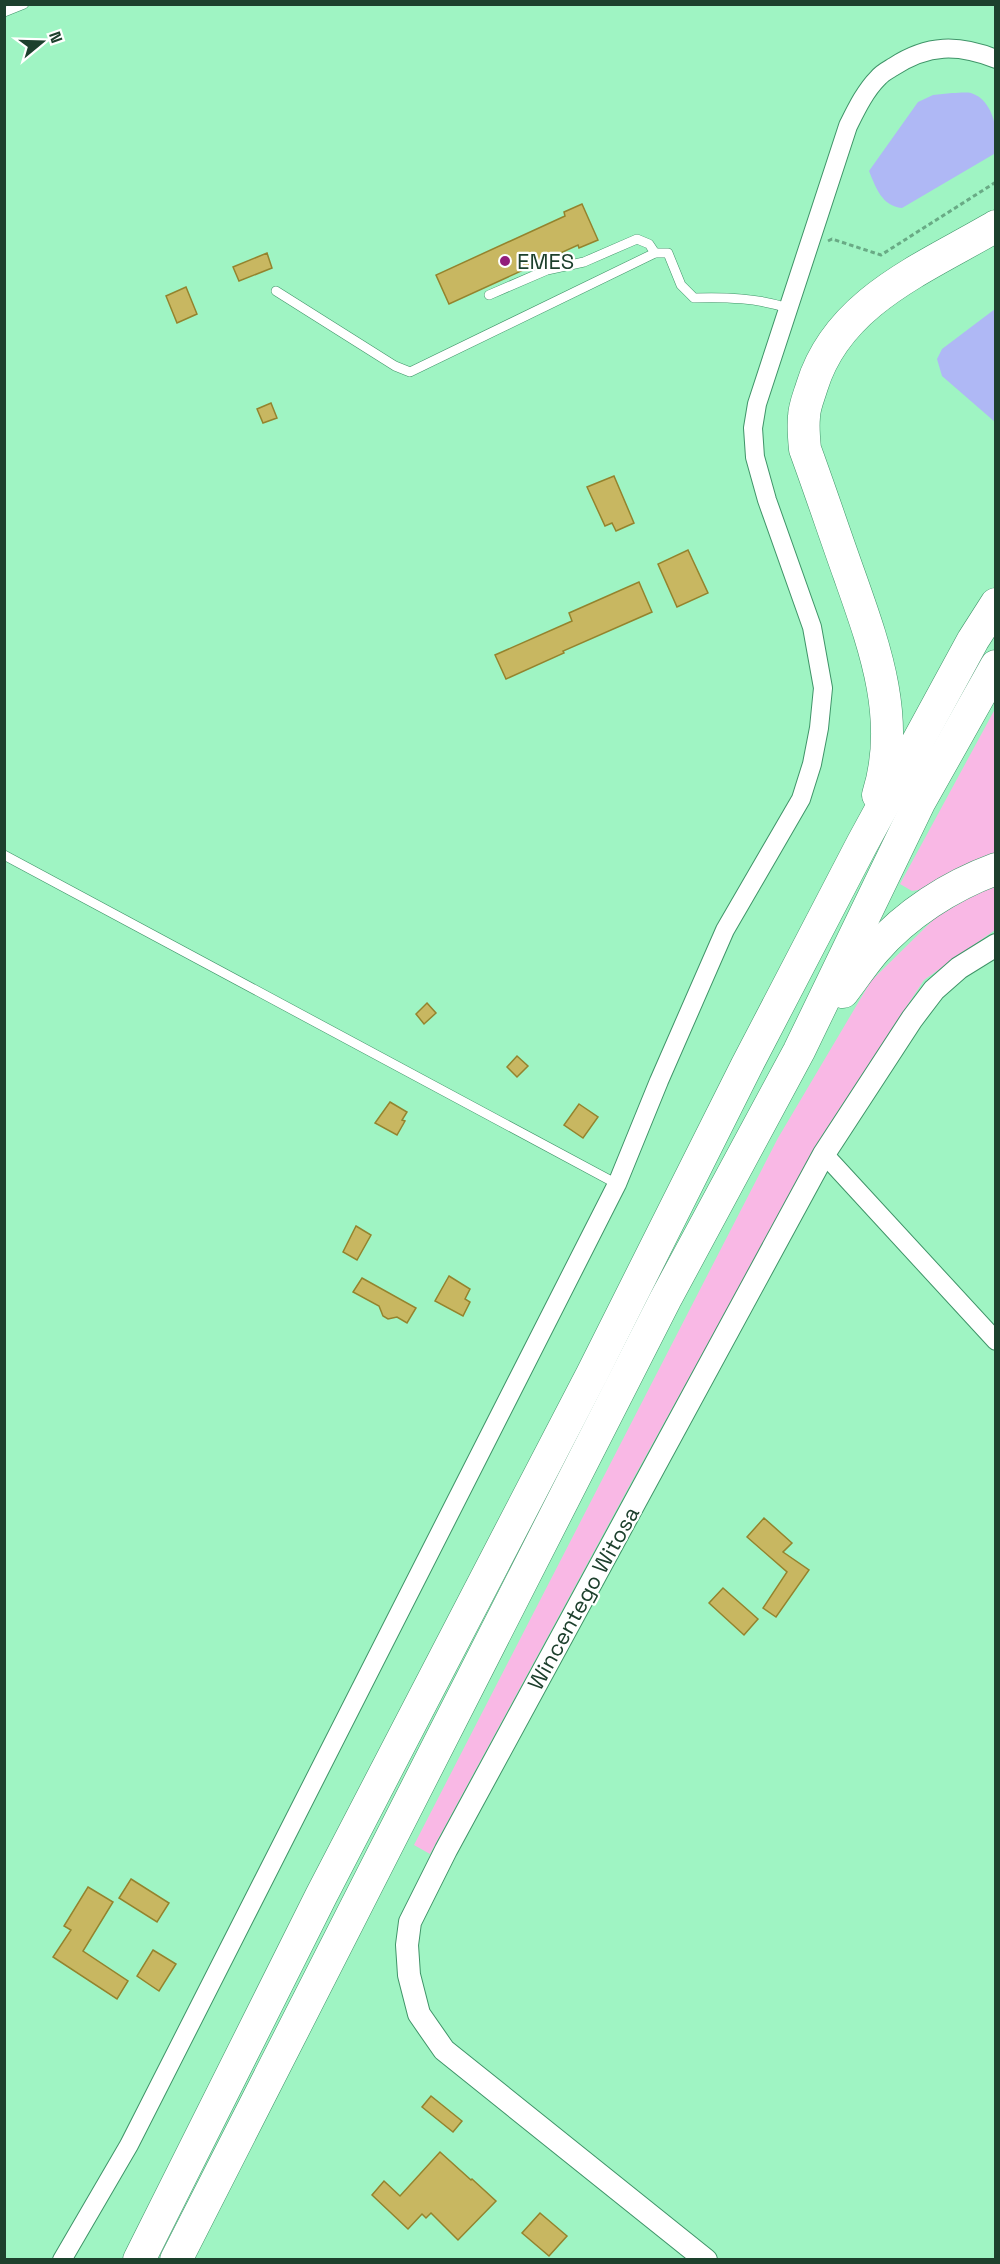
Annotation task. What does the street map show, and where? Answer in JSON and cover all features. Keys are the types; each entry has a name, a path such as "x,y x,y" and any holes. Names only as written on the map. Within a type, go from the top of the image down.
{"highway":[{"path":"862,844 884,775 887,716 883,682 874,644 805,449 804,416 817,367 844,327 860,310 879,293 996,226"},
{"path":"139,2259 326,1886 586,1384 747,1065 862,844 973,640 996,604"},
{"path":"176,2259 665,1300 799,1051 920,803 996,666"},
{"path":"799,1051 874,951 896,928 951,889 996,869"}],"street":[{"path":"62,2259 129,2145 617,1184 725,930 801,799 812,764 823,688 813,627 767,501 754,438 757,404 848,126 860,102 878,77 903,61 925,52 953,48 976,51 996,59"},
{"name":"Wincentego Witosa","path":"706,2259 444,2050 419,2014 409,1975 407,1945 410,1922 441,1860 824,1154 912,1019 934,990 959,968 996,945"},
{"path":"824,1154 996,1341"}],"lane":[{"path":"4,12 24,4"},
{"path":"489,295 547,270 584,262 637,239 649,244 655,253"},
{"path":"276,291 395,366 410,372 655,253 668,253 681,285 694,298 767,301 788,308"},
{"path":"7,856 617,1184"}],"path":[{"path":"809,244 818,245 832,239 880,255 996,182"}],"shaded area":[{"path":"995,709 995,855 924,889 912,891 900,884"},
{"path":"995,883 995,930 924,980 825,1131 430,1854 414,1845 778,1138 871,981 936,917"}],"water":[{"path":"971,93 979,97 990,110 996,137 994,154 902,208 889,204 874,184 869,171 918,102 933,95"},
{"path":"995,309 995,422 942,376 937,359 942,349"}],"building":[{"name":"EMES","path":"582,204 598,240 579,248 578,245 449,304 436,275 565,216 564,212"},
{"path":"267,253 272,268 239,281 233,267"},
{"path":"186,287 197,314 177,323 166,296"},
{"path":"271,403 277,418 263,423 257,409"},
{"path":"614,476 634,523 616,531 612,523 605,526 587,487"},
{"path":"688,550 708,593 677,607 658,564"},
{"path":"639,582 652,612 506,679 495,655 572,621 569,613"},
{"path":"427,1003 436,1013 424,1024 416,1014"},
{"path":"517,1056 528,1066 517,1077 507,1067"},
{"path":"390,1102 407,1112 397,1135 375,1123"},
{"path":"579,1104 598,1117 583,1138 564,1125"},
{"path":"356,1226 371,1235 357,1260 343,1252"},
{"path":"449,1276 470,1289 465,1299 470,1302 463,1316 435,1301"},
{"path":"362,1278 416,1308 407,1323 397,1317 388,1319 383,1316 379,1306 353,1292"},
{"path":"764,1518 792,1543 783,1552 809,1570 776,1617 763,1608 787,1572 747,1537"},
{"path":"723,1588 758,1619 744,1635 709,1603"},
{"path":"131,1879 169,1903 157,1922 119,1898"},
{"path":"88,1887 113,1902 83,1951 128,1981 117,1999 53,1957 71,1930 64,1926"},
{"path":"153,1950 176,1964 159,1991 137,1976"},
{"path":"431,2096 462,2121 453,2132 422,2107"},
{"path":"440,2152 496,2201 458,2240 431,2213 426,2218 422,2214 408,2229 372,2195 384,2181 400,2196"},
{"path":"540,2213 567,2236 549,2256 522,2233"}],"place":[{"name":"EMES","path":"505,261"}]}
